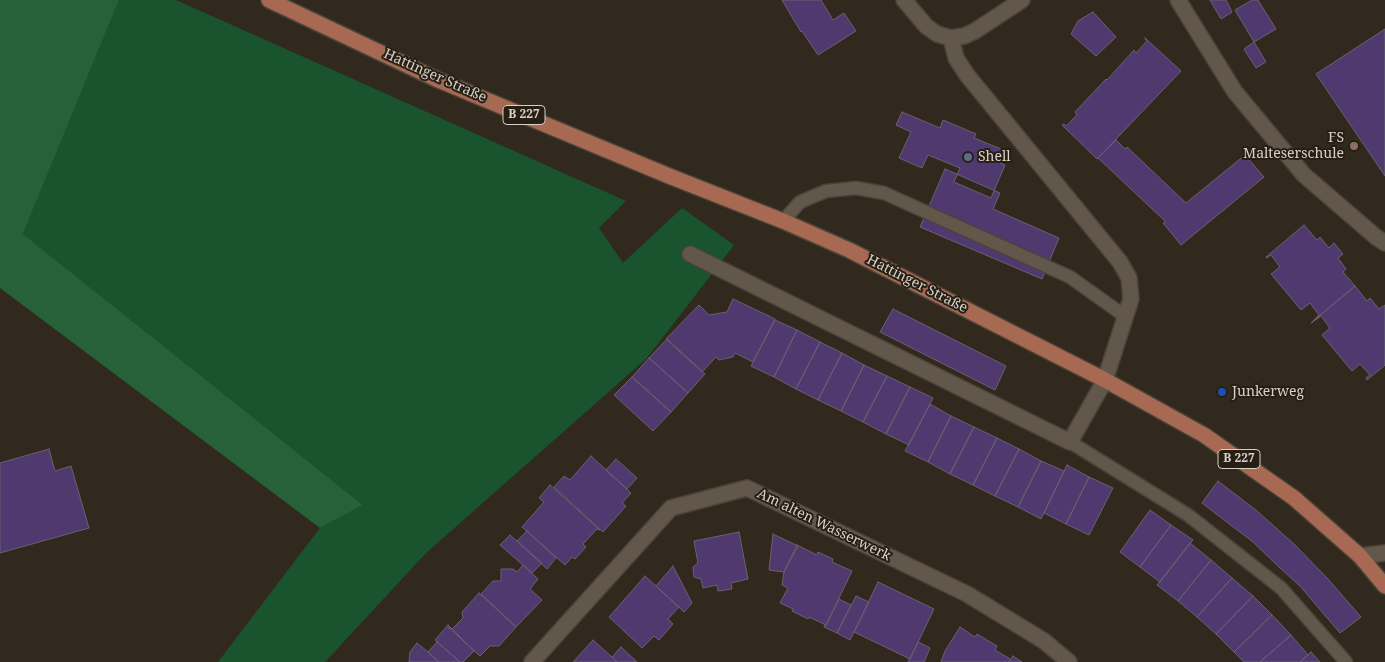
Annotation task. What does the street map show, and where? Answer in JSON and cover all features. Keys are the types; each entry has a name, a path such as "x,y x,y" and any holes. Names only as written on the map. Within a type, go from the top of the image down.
{"main road":[{"name":"Hattinger Straße","path":"269,0 436,79 669,176 783,221 849,250 1105,380"},
{"name":"B 227","path":"1105,380 1204,435 1294,498 1360,556 1385,586"}],"street":[{"path":"904,0 926,26 937,34 951,38 964,36 1022,0"},
{"path":"1178,0 1235,92 1304,175 1376,237 1385,242"},
{"path":"690,254 1070,442 1105,380 1131,299 1129,278 1120,262 967,75 956,58 951,38"},
{"name":"Am alten Wasserwerk","path":"532,662 671,508 747,488 967,594 1044,642 1068,662"},
{"path":"1360,556 1385,552"}],"lane":[{"path":"783,221 800,202 826,191 856,188 884,193 1070,277 1126,318"},
{"path":"1070,442 1188,515 1281,588 1346,662"}],"green space":[{"path":"0,0 119,0 23,234 363,505 320,528 0,288"},
{"path":"119,0 176,0 626,201 599,228 623,263 682,208 734,245 647,358 426,553 325,662 218,662 320,528 363,505 23,234"}],"building":[{"path":"782,0 821,0 833,20 844,13 856,31 818,55 801,32"},
{"path":"1210,0 1226,0 1232,12 1221,19"},
{"path":"1252,0 1258,0 1276,29 1254,42 1235,10"},
{"path":"1093,12 1116,37 1096,56 1071,34 1078,21"},
{"path":"1385,29 1385,176 1316,74"},
{"path":"1145,38 1181,71 1097,159 1062,125 1066,126 1077,115 1075,112 1106,79 1134,50 1136,53 1147,41"},
{"path":"1254,42 1266,62 1256,68 1244,49"},
{"name":"Shell","path":"902,112 940,128 943,120 976,134 974,138 1006,151 1000,163 1005,165 991,198 954,182 960,168 928,155 922,168 899,158 911,132 896,125"},
{"path":"1116,140 1125,149 1127,147 1186,203 1245,155 1264,177 1181,245 1163,223 1166,222 1098,158"},
{"path":"945,169 1000,193 993,209 1059,238 1042,279 920,227"},
{"path":"1304,225 1317,240 1320,237 1329,248 1334,243 1343,254 1338,258 1346,269 1343,272 1355,286 1311,323 1319,315 1310,303 1301,310 1271,274 1280,267 1271,255 1266,257"},
{"path":"1355,286 1367,301 1370,298 1379,309 1385,305 1385,365 1367,380 1366,378 1370,375 1360,364 1352,371 1322,335 1330,328 1321,316 1311,323"},
{"path":"733,299 775,319 753,362 735,353 733,357 719,360 716,357 702,372 666,339 699,305 709,315 727,312"},
{"path":"893,309 1006,366 995,390 880,332"},
{"path":"775,320 797,330 774,377 751,366"},
{"path":"797,330 820,342 796,389 774,377"},
{"path":"667,339 705,374 688,393 649,358"},
{"path":"820,342 842,353 818,400 796,389"},
{"path":"842,353 864,365 841,411 818,400"},
{"path":"649,358 688,393 671,412 632,377"},
{"path":"864,365 887,376 863,422 841,411"},
{"path":"887,376 910,387 886,434 863,422"},
{"path":"632,377 671,412 653,431 614,395"},
{"path":"910,387 933,398 909,445 886,434"},
{"path":"930,404 951,416 928,462 905,451"},
{"path":"951,416 974,427 950,474 928,462"},
{"path":"974,427 997,438 973,485 950,474"},
{"path":"997,438 1019,449 995,496 973,485"},
{"path":"49,449 55,471 71,466 89,528 0,553 0,463"},
{"path":"1019,449 1041,461 1018,507 995,496"},
{"path":"591,456 631,493 622,503 626,506 603,532 554,487 564,476 570,480"},
{"path":"616,459 637,478 627,489 606,470"},
{"path":"1041,461 1064,471 1041,519 1018,507"},
{"path":"1067,465 1089,477 1066,524 1044,513"},
{"path":"1089,477 1113,488 1089,535 1066,524"},
{"path":"1218,481 1257,511 1294,544 1361,617 1340,633 1300,586 1253,542 1202,503"},
{"path":"550,485 600,530 597,529 583,544 586,547 575,559 572,557 565,565 522,527 544,502 539,498"},
{"path":"1150,510 1171,525 1140,567 1120,552"},
{"path":"1171,525 1193,540 1160,582 1140,567"},
{"path":"527,531 556,558 547,569 517,541"},
{"path":"739,532 748,579 731,583 732,589 718,591 717,585 703,588 701,579 694,577 693,567 698,563 694,541"},
{"path":"773,534 798,546 784,572 769,570"},
{"path":"510,535 542,563 532,573 500,545"},
{"path":"1190,543 1211,560 1178,601 1157,585"},
{"path":"797,545 817,555 818,552 833,559 832,562 852,571 826,625 809,617 808,619 780,603 788,588 782,585 784,572"},
{"path":"1211,560 1232,578 1197,617 1178,601"},
{"path":"523,565 538,579 530,589 542,600 516,627 481,594 493,581 501,581 501,569 513,569 517,572"},
{"path":"673,566 692,603 684,612 656,586"},
{"path":"645,576 679,607 668,619 673,624 659,640 654,636 642,648 609,617"},
{"path":"1232,578 1253,596 1216,634 1197,617"},
{"path":"878,582 934,609 910,659 854,632"},
{"path":"479,593 516,627 499,646 490,646 480,656 448,627 452,629 463,618 462,612"},
{"path":"856,596 869,602 850,640 837,633"},
{"path":"1253,596 1272,615 1234,652 1216,634"},
{"path":"839,599 851,605 837,633 824,627"},
{"path":"1272,615 1291,635 1260,662 1244,662 1234,652"},
{"path":"448,625 474,651 463,662 460,662 435,640"},
{"path":"960,627 975,637 977,634 997,646 995,650 1010,659 1009,662 941,662 945,651"},
{"path":"1291,635 1308,655 1300,662 1260,662"},
{"path":"593,640 612,657 617,662 573,662"},
{"path":"437,642 460,662 439,662 428,652"},
{"path":"918,642 930,648 924,662 908,662"},
{"path":"417,643 439,662 409,662 410,652"},
{"path":"621,647 637,662 617,662 612,657"},
{"path":"1311,652 1320,662 1300,662 1308,655"},
{"path":"1013,656 1022,662 1009,662"}],"place":[{"name":"FS Malteserschule","path":"1354,146"},
{"name":"Shell","path":"968,157"},
{"name":"Junkerweg","path":"1222,392"}]}
